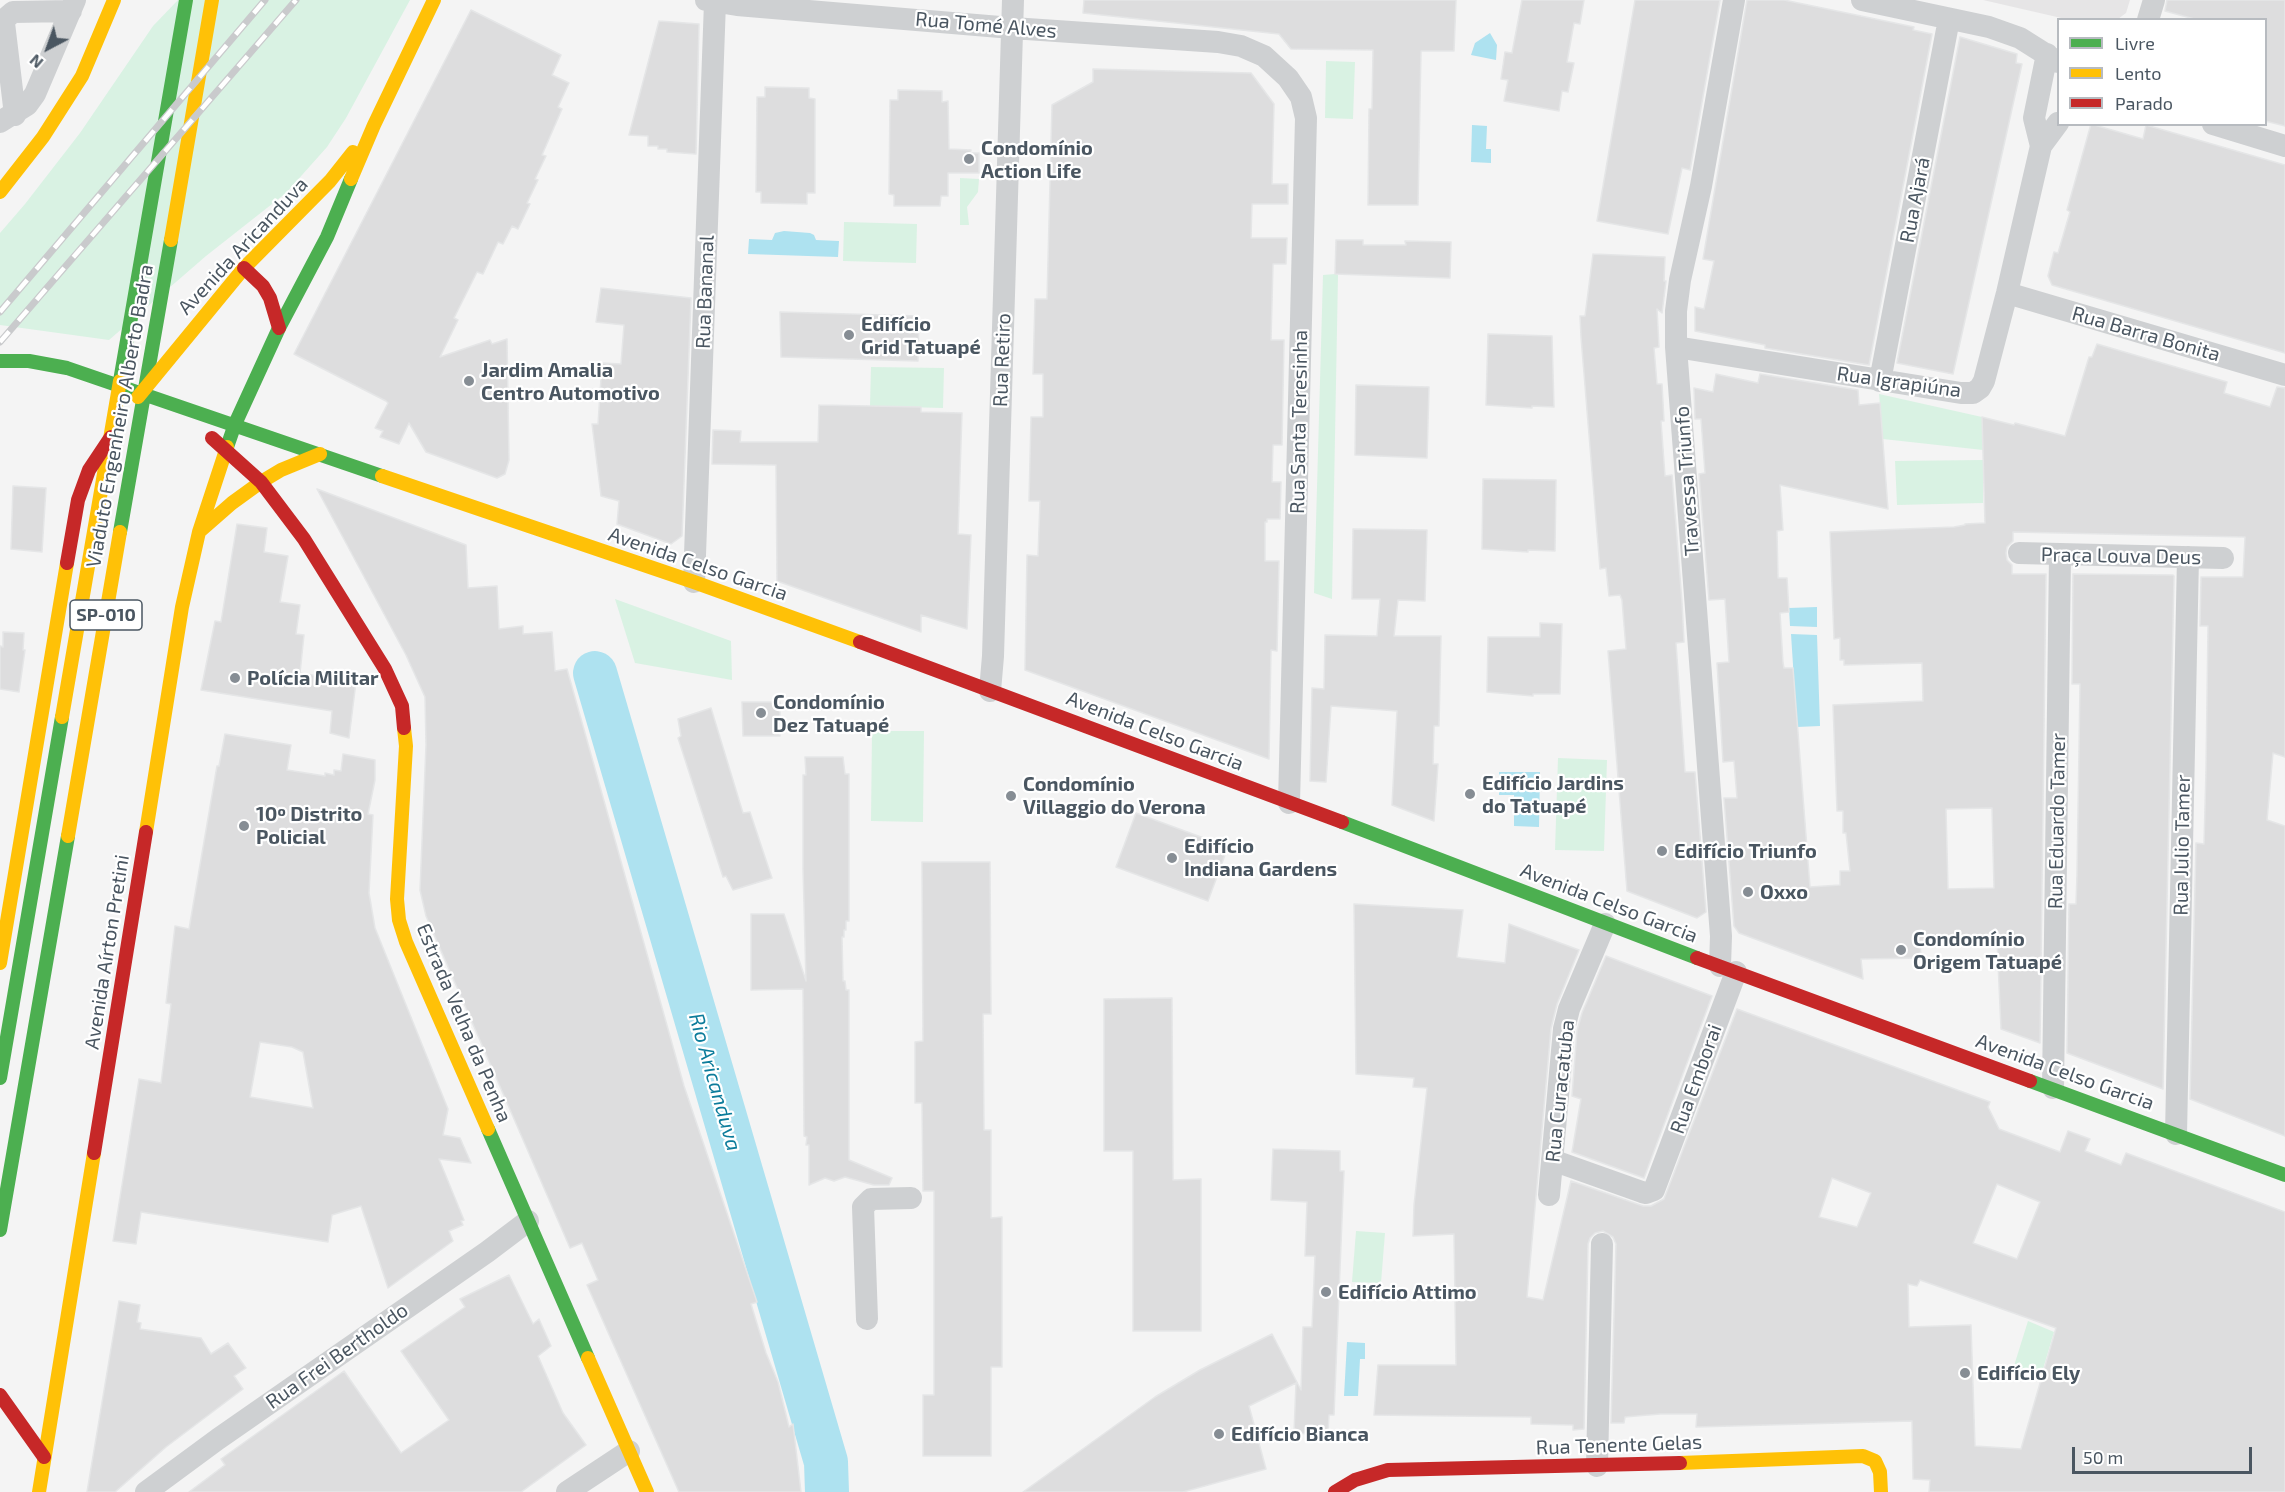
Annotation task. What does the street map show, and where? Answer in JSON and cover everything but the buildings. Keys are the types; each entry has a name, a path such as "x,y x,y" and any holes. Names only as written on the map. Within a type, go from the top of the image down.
{"main road":[{"path":"1,191 43,137 82,76 114,0"},
{"name":"Viaduto Engenheiro Alberto Badra","path":"0,1078 186,0"},
{"name":"Viaduto Engenheiro Alberto Badra","path":"0,1230 212,0"},
{"name":"Avenida Aricanduva","path":"236,424 279,328 327,237 374,125 434,0"},
{"name":"Avenida Aricanduva","path":"141,393 244,268 330,181 374,125"},
{"path":"244,268 263,286 270,298 279,328"},
{"name":"Avenida Celso Garcia","path":"0,361 30,361 67,368 694,582 1289,803 1605,924 2285,1175"},
{"path":"0,963 78,500 89,470 141,393"},
{"name":"Estrada Velha da Penha","path":"172,403 261,482 304,539 385,669 402,706 406,746 397,899 399,920 406,942 647,1492"},
{"name":"Avenida Aírton Pretini","path":"39,1492 182,607 199,532 236,424"},
{"path":"199,532 232,503 261,482 281,470 320,454"},
{"path":"0,1395 44,1457"},
{"name":"Rua Tenente Gelas","path":"1335,1492 1355,1480 1388,1470 1597,1466 1863,1456 1875,1461 1880,1472 1881,1492"}],"street":[{"name":"Rua Retiro","path":"990,691 993,656 1013,0"},
{"name":"Travessa Triunfo","path":"1728,969 1721,936 1676,347 1676,311 1734,0"},
{"path":"1862,0 1989,27 2020,38 2053,58"},
{"path":"2149,18 2154,0"},
{"name":"Rua Tomé Alves","path":"711,1 1012,28 1218,42 1241,46 1264,56"},
{"name":"Rua Bananal","path":"694,582 711,1"},
{"path":"73,5 35,94 27,105 7,118 4,23 6,18 13,12 73,5"},
{"name":"Rua Ajará","path":"1880,381 1949,19"},
{"name":"Rua Santa Teresinha","path":"1264,56 1288,78 1301,97 1306,118 1289,803"},
{"name":"Rua Igrapiúna","path":"2041,146 2034,118 2053,58"},
{"name":"Rua Igrapiúna","path":"1676,347 1880,381 1973,393 1984,381 2041,146 2057,124"},
{"path":"2220,126 2285,146"},
{"name":"Rua Barra Bonita","path":"2007,293 2285,375"},
{"name":"Praça Louva Deus","path":"2019,553 2223,558"},
{"name":"Rua Eduardo Tamer","path":"2054,1088 2060,555"},
{"name":"Rua Julio Tamer","path":"2176,1134 2188,557"},
{"name":"Rua Curacatuba","path":"1549,1195 1564,1029 1569,1009 1605,924"},
{"name":"Rua Emborai","path":"1552,1160 1646,1193 1654,1190 1728,969"},
{"path":"867,1319 863,1207 872,1199 911,1198"},
{"name":"Rua Frei Bertholdo","path":"146,1492 528,1221"},
{"path":"1597,1466 1602,1244"},
{"path":"567,1492 629,1451"}],"shaded area":[{"path":"1983,0 2130,0 2126,13 2119,18 2061,18"}],"green space":[{"path":"178,0 410,0 346,118 327,147 286,193 206,256 109,340 0,325 0,233 80,133 153,26"},
{"path":"1326,61 1355,62 1353,119 1325,118"},
{"path":"960,178 979,179 978,192 967,207 969,225 960,225"},
{"path":"844,222 917,224 916,263 843,261"},
{"path":"1323,275 1338,275 1332,599 1314,593"},
{"path":"871,367 944,368 943,408 870,406"},
{"path":"1879,394 1982,417 1983,450 1883,439"},
{"path":"1983,460 1983,503 1897,505 1895,461"},
{"path":"615,599 731,641 732,680 635,663"},
{"path":"872,731 924,731 923,822 871,821"},
{"path":"1558,758 1607,760 1604,851 1555,850"},
{"path":"1356,1231 1385,1233 1381,1283 1352,1282"},
{"path":"2028,1321 2054,1332 2041,1376 2013,1369"}],"water":[{"path":"1490,33 1497,45 1496,60 1471,55 1475,43"},
{"path":"1472,125 1487,126 1486,149 1491,149 1491,163 1471,162"},
{"path":"784,231 810,233 816,240 839,241 838,257 748,254 749,239 772,240 775,233"},
{"path":"1817,607 1817,627 1790,626 1789,608"},
{"path":"1791,634 1817,635 1820,726 1797,727"},
{"path":"1499,772 1540,772 1539,827 1514,826 1514,795 1499,795"},
{"path":"1347,1342 1365,1343 1365,1359 1360,1359 1358,1396 1344,1396"}],"waterway":[{"name":"Rio Aricanduva","path":"595,673 826,1462 827,1492"}],"railway":[{"path":"0,312 265,0"},
{"path":"0,342 296,0"}],"traffic: fast":[{"path":"120,381 186,0"},
{"path":"227,447 235,424 279,328 327,237 351,179"},
{"path":"120,532 171,240"},
{"path":"0,361 29,361 67,368 382,476"},
{"path":"0,1078 62,717"},
{"path":"1342,822 1697,958"},
{"path":"0,1230 68,836"},
{"path":"2030,1081 2285,1175"},
{"path":"488,1129 588,1358"}],"traffic: slow":[{"path":"0,192 43,137 82,76 114,0"},
{"path":"171,240 212,0"},
{"path":"351,179 374,125 434,0"},
{"path":"138,397 244,268 330,181 353,152"},
{"path":"62,717 120,381"},
{"path":"146,832 182,607 199,532 227,447"},
{"path":"200,531 261,482 281,470 320,454"},
{"path":"382,476 694,582 860,642"},
{"path":"68,836 120,532"},
{"path":"0,963 67,563"},
{"path":"404,728 406,746 397,899 399,920 406,942 488,1129"},
{"path":"39,1492 94,1153"},
{"path":"588,1358 647,1492"},
{"path":"1680,1463 1863,1456 1875,1461 1880,1472 1881,1492"}],"traffic: jam":[{"path":"244,268 263,286 270,298 279,328"},
{"path":"67,563 78,500 89,470 111,437"},
{"path":"212,438 261,482 304,539 385,669 402,706 404,728"},
{"path":"860,642 1342,822"},
{"path":"94,1153 146,832"},
{"path":"1697,958 2030,1081"},
{"path":"0,1395 44,1457"},
{"path":"1335,1492 1355,1480 1388,1470 1680,1463"}],"place":[{"name":"Condomínio Action Life","path":"969,159"},
{"name":"Edifício Grid Tatuapé","path":"849,335"},
{"name":"Jardim Amalia Centro Automotivo","path":"469,381"},
{"name":"Polícia Militar","path":"235,678"},
{"name":"Condomínio Dez Tatuapé","path":"761,713"},
{"name":"Edifício Jardins do Tatuapé","path":"1470,794"},
{"name":"Condomínio Villaggio do Verona","path":"1011,796"},
{"name":"10º Distrito Policial","path":"244,826"},
{"name":"Edifício Triunfo","path":"1662,851"},
{"name":"Edifício Indiana Gardens","path":"1172,858"},
{"name":"Oxxo","path":"1748,892"},
{"name":"Condomínio Origem Tatuapé","path":"1901,950"},
{"name":"Edifício Attimo","path":"1326,1292"},
{"name":"Edifício Ely","path":"1965,1373"},
{"name":"Edifício Bianca","path":"1219,1434"}]}
